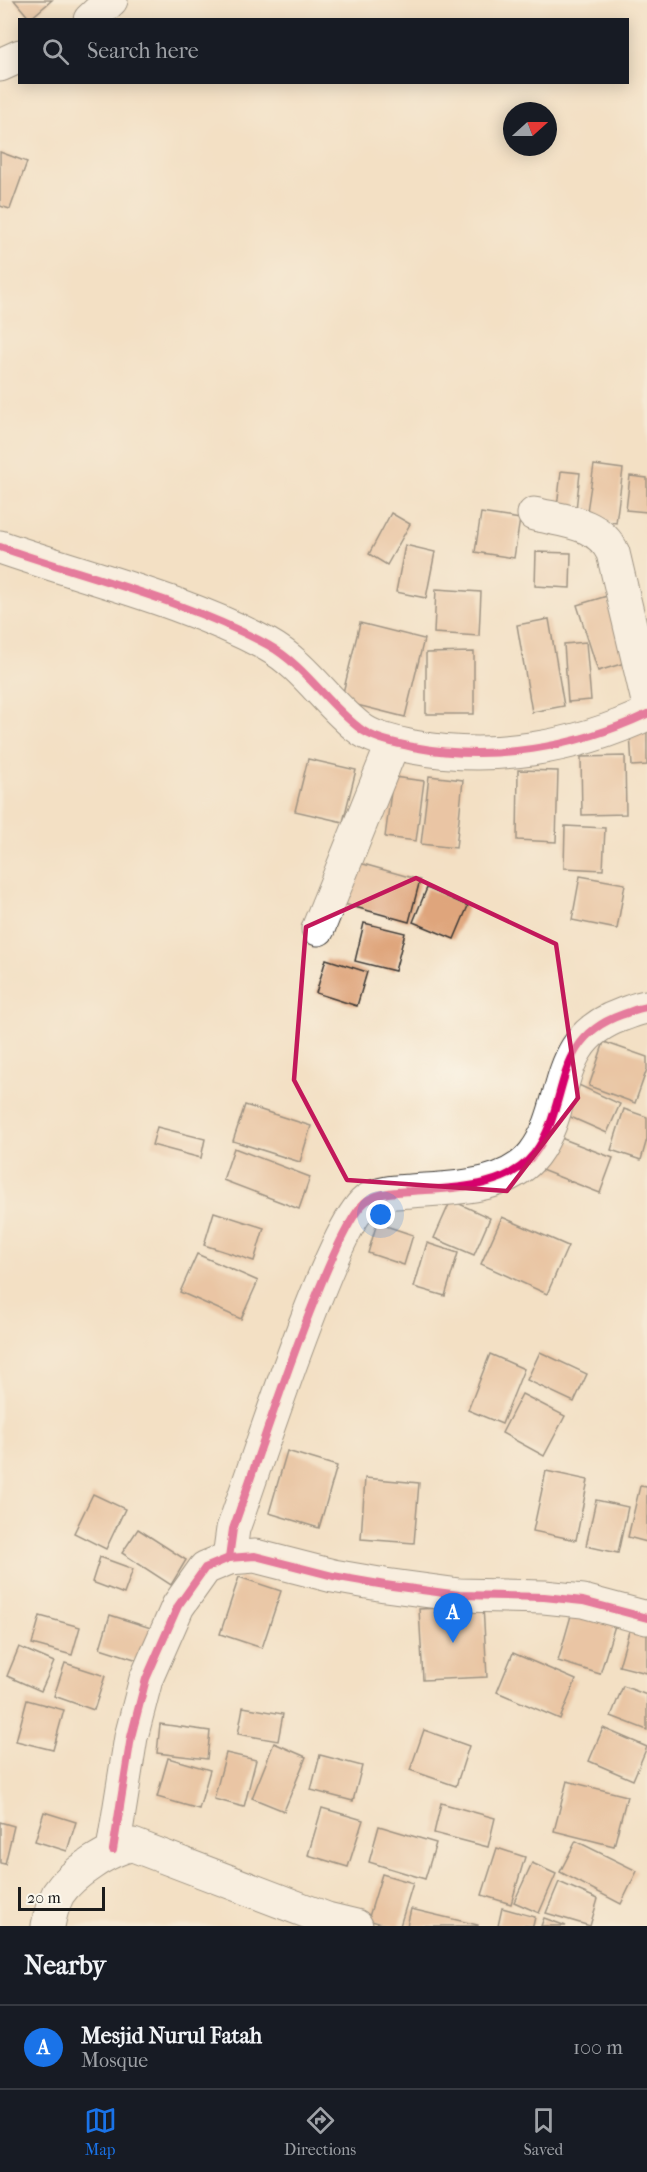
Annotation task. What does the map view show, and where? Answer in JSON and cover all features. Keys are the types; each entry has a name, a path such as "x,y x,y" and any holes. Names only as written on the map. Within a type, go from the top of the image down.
{"street":[{"path":"92,18 111,0"},
{"path":"0,65 18,57"},
{"path":"534,514 587,527 597,531 607,540 613,553 647,697"},
{"path":"0,547 220,621 270,646 306,674 360,729 393,743 444,753 503,753 597,734 647,714"},
{"path":"318,929 393,743"},
{"path":"229,1558 233,1529 300,1338 342,1238 358,1207 383,1194 490,1181 515,1172 534,1154 549,1123 574,1053 585,1035 608,1020 647,1007"},
{"path":"113,1850 131,1737 146,1679 178,1606 205,1568 229,1558 255,1556 333,1576 459,1594 583,1601 647,1618"},
{"path":"48,1926 59,1893 94,1862 113,1850 133,1845 327,1918 356,1926"}],"highlighted area":[{"path":"416,878 556,944 578,1098 507,1191 347,1180 294,1080 306,927"}],"building":[{"path":"14,0 52,0 31,18"},
{"path":"0,152 27,162 10,209 0,206"},
{"path":"594,465 623,469 616,523 586,518"},
{"path":"561,471 580,473 576,510 557,508"},
{"path":"630,476 647,478 647,512 626,510"},
{"path":"391,513 410,524 387,565 369,554"},
{"path":"481,513 520,519 514,558 475,552"},
{"path":"405,545 435,552 426,598 396,592"},
{"path":"536,552 571,553 570,588 535,586"},
{"path":"436,589 481,592 479,636 434,633"},
{"path":"607,596 628,662 598,671 577,605"},
{"path":"549,619 564,706 532,712 517,625"},
{"path":"360,623 424,639 405,717 341,701"},
{"path":"586,642 591,700 568,702 564,644"},
{"path":"474,652 474,714 426,714 426,653"},
{"path":"647,731 647,765 632,766 630,733"},
{"path":"625,756 626,814 582,815 581,757"},
{"path":"308,759 356,770 343,822 295,811"},
{"path":"518,770 558,771 556,842 517,840"},
{"path":"429,776 463,780 456,848 421,844"},
{"path":"393,777 424,781 416,841 385,837"},
{"path":"565,826 605,828 603,870 564,868"},
{"path":"356,862 420,880 409,922 344,904"},
{"path":"580,876 625,884 617,929 572,920"},
{"path":"427,888 468,906 454,939 413,922"},
{"path":"364,923 405,933 395,971 355,961"},
{"path":"326,959 367,972 357,1006 316,993"},
{"path":"604,1042 647,1057 647,1069 635,1103 589,1086"},
{"path":"570,1081 620,1104 607,1133 557,1111"},
{"path":"245,1105 311,1126 300,1162 233,1141"},
{"path":"624,1109 647,1117 647,1139 641,1160 611,1150"},
{"path":"157,1127 205,1139 201,1158 152,1145"},
{"path":"553,1135 613,1158 600,1193 539,1169"},
{"path":"234,1148 310,1177 299,1209 223,1180"},
{"path":"451,1200 490,1218 474,1255 434,1238"},
{"path":"214,1212 264,1228 254,1261 204,1245"},
{"path":"502,1217 568,1246 547,1294 481,1264"},
{"path":"377,1223 413,1235 404,1265 368,1253"},
{"path":"427,1243 458,1253 445,1296 414,1287"},
{"path":"197,1254 258,1281 241,1319 180,1292"},
{"path":"540,1352 587,1374 574,1402 527,1380"},
{"path":"490,1354 524,1369 502,1424 468,1410"},
{"path":"522,1394 565,1416 544,1456 502,1433"},
{"path":"287,1451 337,1466 319,1528 269,1513"},
{"path":"546,1471 588,1480 576,1540 533,1531"},
{"path":"365,1478 419,1483 414,1543 361,1539"},
{"path":"640,1486 647,1487 647,1542 628,1537"},
{"path":"93,1494 125,1509 106,1549 74,1533"},
{"path":"596,1500 628,1507 618,1553 586,1546"},
{"path":"138,1529 186,1560 171,1585 122,1553"},
{"path":"100,1557 133,1569 124,1594 92,1582"},
{"path":"239,1577 281,1591 262,1648 220,1634"},
{"path":"574,1605 617,1619 600,1674 558,1661"},
{"path":"483,1606 487,1677 423,1680 419,1609"},
{"path":"110,1615 154,1629 144,1662 100,1648"},
{"path":"40,1616 80,1627 72,1655 32,1644"},
{"path":"632,1621 647,1626 647,1673 619,1666"},
{"path":"19,1647 54,1662 41,1691 7,1676"},
{"path":"513,1653 576,1680 560,1719 497,1692"},
{"path":"65,1663 105,1676 94,1710 54,1696"},
{"path":"623,1686 647,1695 647,1730 611,1716"},
{"path":"27,1700 64,1710 53,1750 16,1741"},
{"path":"243,1707 283,1714 278,1741 238,1734"},
{"path":"160,1724 210,1731 207,1759 157,1753"},
{"path":"603,1728 647,1747 633,1780 589,1761"},
{"path":"424,1730 469,1746 456,1786 410,1770"},
{"path":"274,1743 306,1757 284,1811 252,1798"},
{"path":"226,1753 256,1760 244,1807 214,1799"},
{"path":"320,1755 362,1766 353,1801 311,1790"},
{"path":"168,1758 210,1770 199,1809 157,1797"},
{"path":"567,1781 627,1796 614,1846 554,1831"},
{"path":"441,1803 495,1818 488,1847 434,1833"},
{"path":"322,1808 363,1820 348,1867 308,1855"},
{"path":"44,1812 76,1822 67,1851 35,1841"},
{"path":"0,1822 14,1826 5,1864 0,1863"},
{"path":"379,1826 436,1843 425,1879 369,1862"},
{"path":"576,1841 637,1871 621,1904 560,1872"},
{"path":"497,1848 525,1857 511,1904 482,1895"},
{"path":"532,1863 556,1874 539,1913 514,1902"},
{"path":"382,1874 413,1883 400,1926 389,1926 368,1920"},
{"path":"559,1882 598,1899 590,1926 546,1913"},
{"path":"502,1908 535,1917 533,1926 498,1926"},
{"path":"411,1909 478,1925 478,1926 407,1926"},
{"path":"544,1918 566,1926 541,1926"}],"cycle path":[{"path":"0,547 170,602 236,629 281,653 304,673 346,717 364,731 392,742 442,751 472,753 532,749 591,736 647,714"},
{"path":"229,1558 233,1529 294,1352 335,1253 353,1218 368,1200 378,1195 477,1184 494,1180 523,1166 534,1154 545,1135 572,1057 583,1040 598,1026 621,1015 647,1007"},
{"path":"113,1850 131,1737 146,1679 178,1606 205,1568 229,1558 255,1556 333,1576 385,1585 459,1595 544,1597 583,1601 647,1618"}],"place":[{"name":"Mesjid Nurul Fatah","path":"453,1643"}]}
